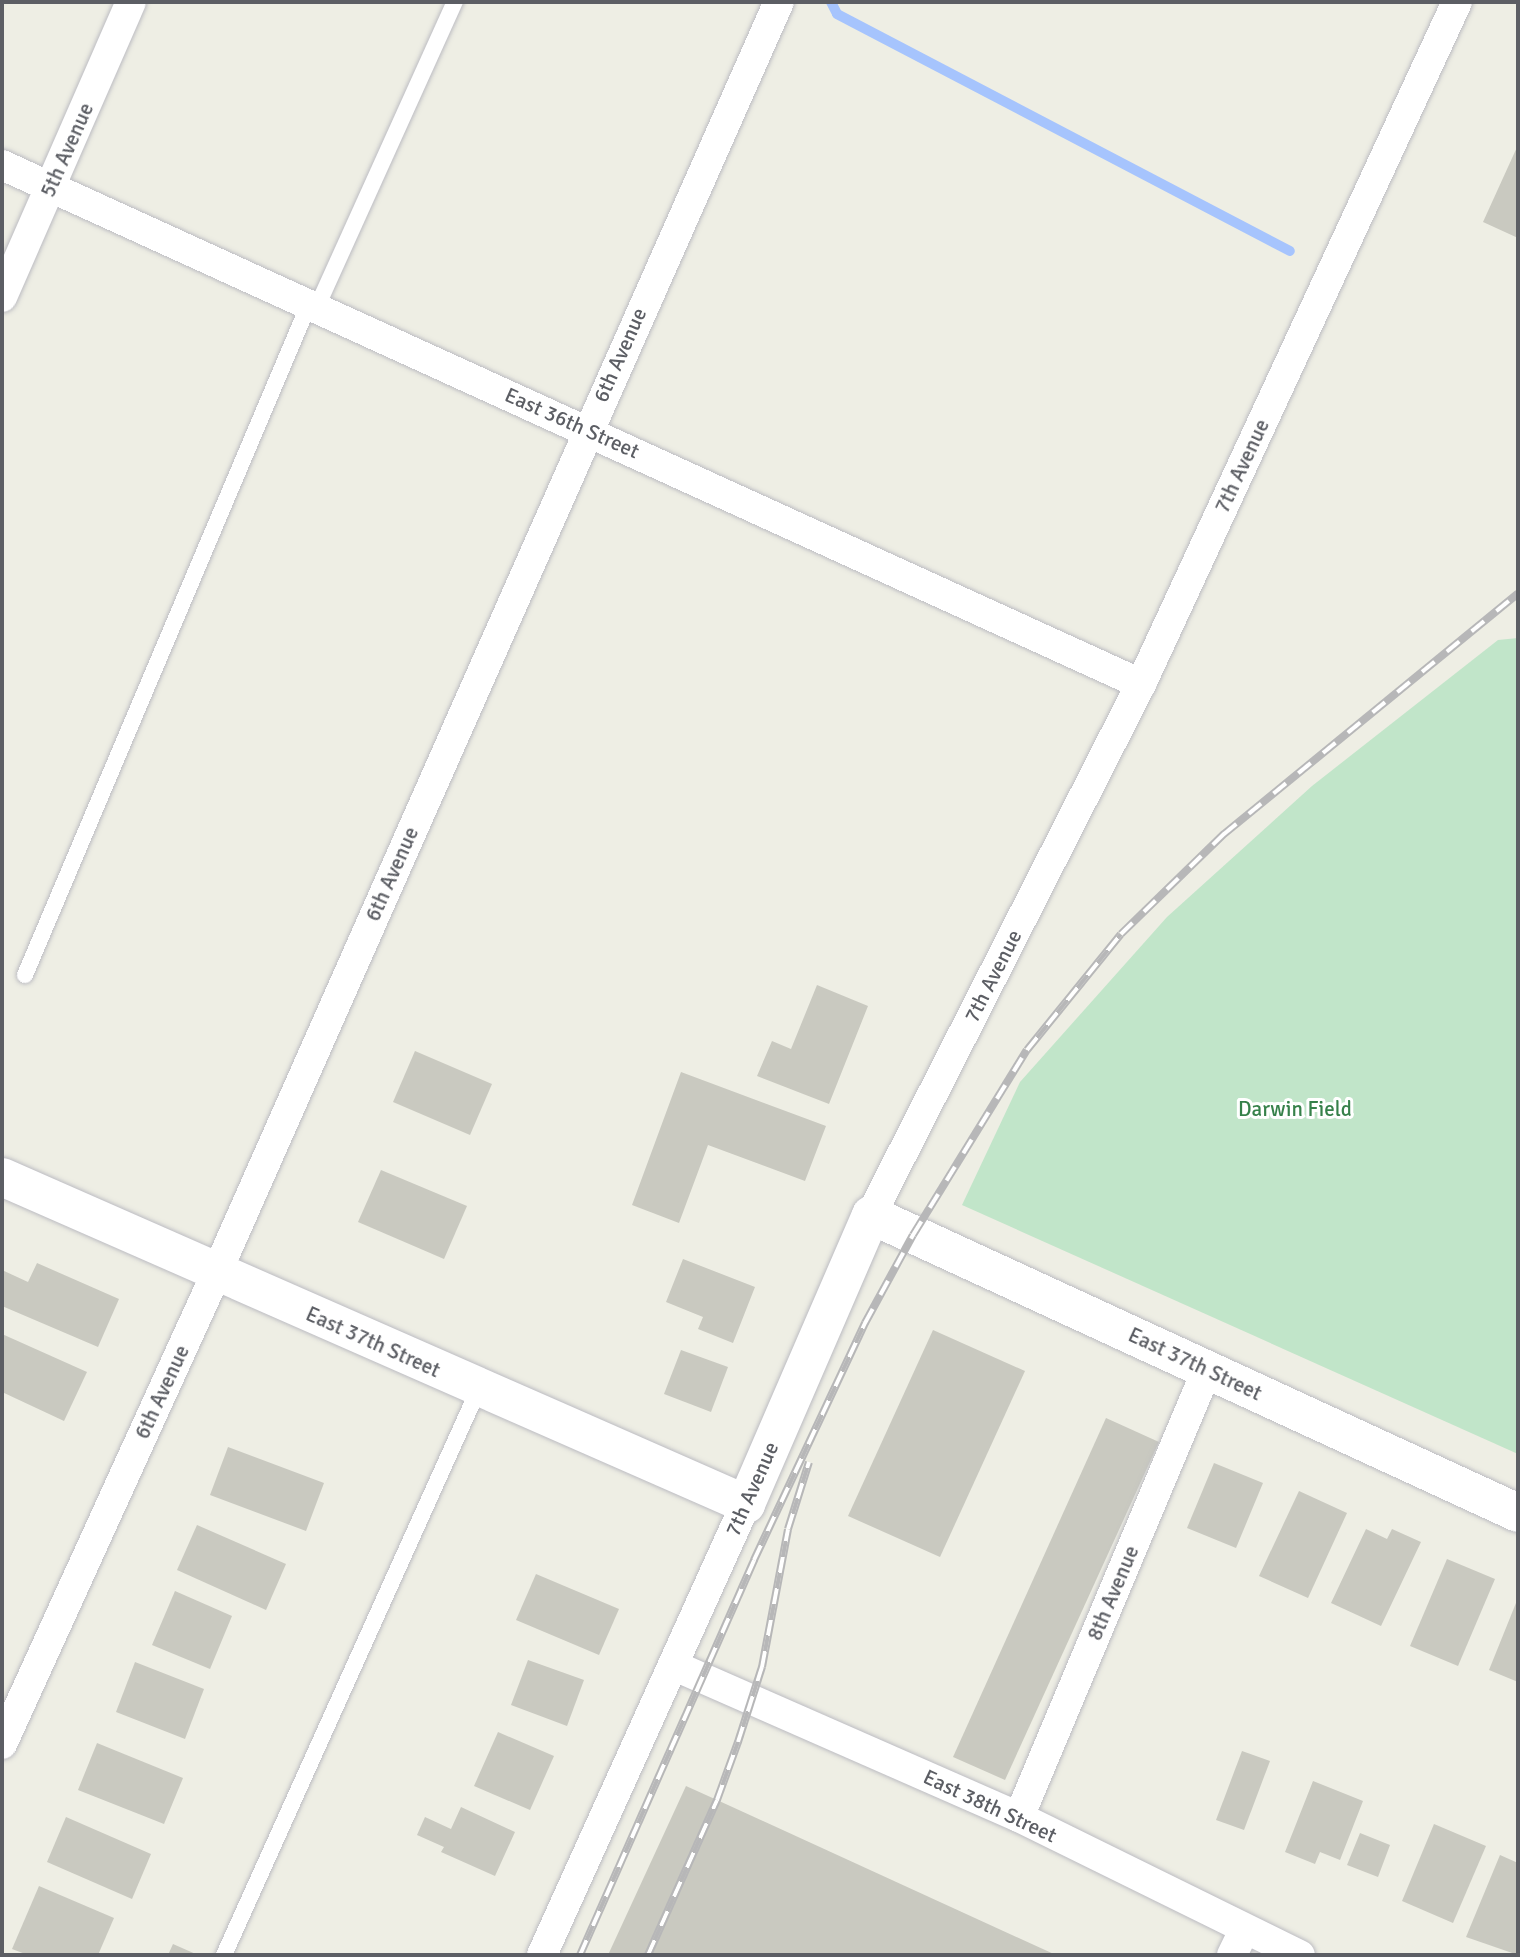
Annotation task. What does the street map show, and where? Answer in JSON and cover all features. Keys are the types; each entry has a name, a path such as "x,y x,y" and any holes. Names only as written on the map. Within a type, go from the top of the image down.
{"street":[{"name":"5th Avenue","path":"2,297 131,2"},
{"name":"6th Avenue","path":"2,1744 216,1274 587,429 779,2"},
{"name":"7th Avenue","path":"542,1955 675,1666 871,1215 1141,684 1457,2"},
{"name":"East 36th Street","path":"2,165 587,429 1141,684"},
{"name":"East 37th Street","path":"2,1177 216,1274 746,1504"},
{"name":"East 37th Street","path":"871,1215 1518,1513"},
{"name":"8th Avenue","path":"1019,1817 1208,1369"},
{"name":"East 38th Street","path":"675,1666 1019,1817 1238,1942 1300,1955"}],"lane":[{"path":"25,975 313,306 454,2"},
{"path":"224,1955 480,1388"}],"green space":[{"name":"Darwin Field","path":"1518,638 1518,1454 962,1205 1020,1082 1167,917 1312,786 1498,640"}],"building":[{"path":"1518,145 1518,238 1483,222"},
{"path":"817,985 868,1006 829,1104 757,1076 772,1041 791,1049"},
{"path":"415,1051 492,1084 470,1135 393,1102"},
{"path":"681,1072 826,1126 805,1181 708,1145 679,1223 632,1205"},
{"path":"381,1170 467,1206 444,1259 358,1222"},
{"path":"683,1259 755,1287 733,1343 698,1329 703,1317 666,1302"},
{"path":"37,1263 119,1299 98,1347 2,1306 2,1270 28,1282"},
{"path":"933,1330 1025,1371 940,1557 848,1516"},
{"path":"2,1334 87,1372 64,1421 2,1392"},
{"path":"681,1350 728,1367 711,1412 664,1394"},
{"path":"1106,1418 1159,1442 1005,1780 953,1757"},
{"path":"228,1447 324,1483 306,1531 210,1495"},
{"path":"1214,1463 1263,1483 1236,1548 1187,1528"},
{"path":"1299,1491 1347,1513 1308,1598 1259,1576"},
{"path":"197,1525 286,1564 266,1610 177,1570"},
{"path":"1366,1529 1387,1539 1392,1529 1421,1542 1381,1626 1331,1603"},
{"path":"1447,1559 1495,1579 1458,1666 1410,1646"},
{"path":"536,1574 619,1609 599,1655 516,1620"},
{"path":"175,1591 232,1616 210,1669 152,1645"},
{"path":"1518,1598 1518,1682 1489,1670"},
{"path":"528,1660 584,1680 567,1726 511,1705"},
{"path":"135,1662 204,1689 185,1739 116,1712"},
{"path":"498,1732 554,1756 530,1810 474,1786"},
{"path":"97,1743 183,1778 164,1824 78,1790"},
{"path":"1242,1751 1270,1761 1244,1830 1216,1820"},
{"path":"1313,1781 1363,1801 1340,1860 1320,1852 1315,1864 1285,1852"},
{"path":"686,1786 717,1800 1056,1955 608,1955"},
{"path":"461,1807 515,1832 495,1876 441,1852 444,1847 417,1835 425,1817 451,1829"},
{"path":"66,1817 151,1854 132,1899 47,1862"},
{"path":"1434,1824 1486,1846 1453,1923 1402,1901"},
{"path":"1360,1833 1390,1845 1378,1877 1347,1865"},
{"path":"1500,1855 1518,1863 1518,1955 1466,1937"},
{"path":"39,1886 114,1918 98,1955 28,1955 12,1949"},
{"path":"173,1944 198,1955 168,1955"}],"waterway":[{"path":"831,2 837,14 1290,251"}],"railway":[{"path":"580,1955 754,1560 865,1323 913,1235 1027,1050 1121,934 1224,834 1518,593"},
{"path":"648,1955 717,1800 738,1742 762,1667 788,1529 809,1462"}]}
